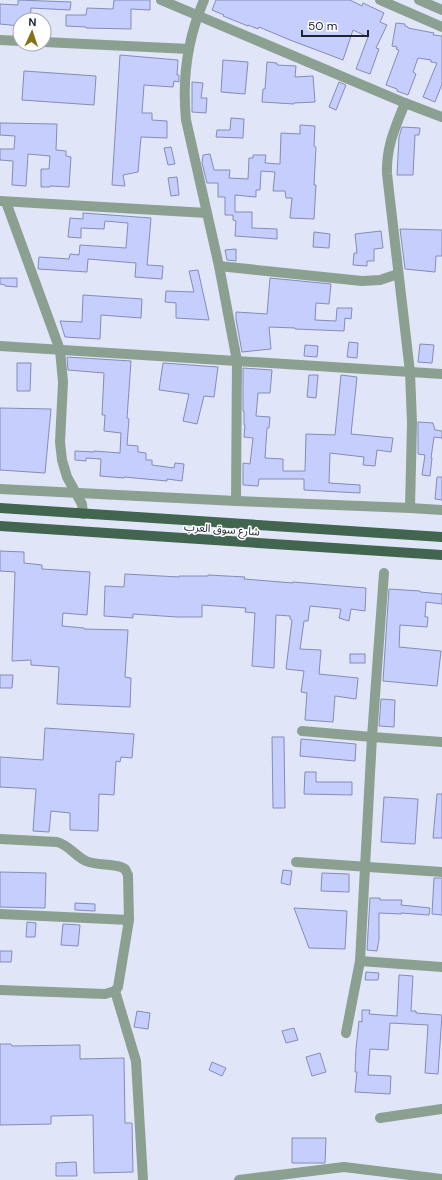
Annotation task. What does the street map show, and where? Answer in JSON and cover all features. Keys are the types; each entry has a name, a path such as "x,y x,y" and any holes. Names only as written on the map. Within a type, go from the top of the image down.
{"main road":[{"path":"0,508 442,537"},
{"name":"شارع سوق العرب","path":"0,526 442,555"}],"street":[{"path":"161,0 405,103 442,117"},
{"path":"204,0 189,49 184,84 184,102 186,120 219,266 237,361 236,501"},
{"path":"380,0 442,27"},
{"path":"419,0 435,5"},
{"path":"0,40 12,41"},
{"path":"52,42 189,49"},
{"path":"405,103 391,139 386,166 410,372 412,423 410,508"},
{"path":"83,514 82,504 65,472 61,451 64,382 60,350 3,202 207,213"},
{"path":"219,266 362,281 380,280 398,274"},
{"path":"0,346 442,374"},
{"path":"0,489 442,510"},
{"path":"346,1033 360,961 372,737 384,573"},
{"path":"302,730 442,742"},
{"path":"0,839 62,843 87,862 121,867 125,869 128,875 129,920 118,987 115,991 105,994 0,990"},
{"path":"296,862 442,872"},
{"path":"0,914 129,920"},
{"path":"360,961 442,966"},
{"path":"115,991 136,1061 143,1180"},
{"path":"380,1118 442,1109"},
{"path":"239,1180 295,1177 344,1167 442,1179"}],"building":[{"path":"18,0 71,2 70,10 31,8 31,12 12,12 12,25 0,24 0,4 18,5"},
{"path":"114,0 150,0 150,10 131,9 131,29 66,26 66,15 86,15 87,8 113,9"},
{"path":"216,0 350,0 362,6 363,3 384,13 380,22 387,25 376,48 379,49 370,74 356,69 368,37 353,30 343,60 259,27 258,29 248,26 223,16 224,15 212,10"},
{"path":"396,23 405,24 408,28 442,36 442,84 435,102 423,97 437,63 431,62 431,60 418,58 413,72 416,74 408,95 386,85 399,50 396,49 397,47 392,46"},
{"path":"120,55 178,60 177,75 179,75 179,82 174,81 173,87 144,85 142,113 152,113 152,120 167,121 167,138 141,137 138,172 123,175 125,186 112,185"},
{"path":"223,60 248,62 245,94 221,92"},
{"path":"267,62 277,63 277,65 296,66 295,77 313,76 315,102 294,104 262,102 263,89 265,89"},
{"path":"24,71 96,76 94,105 22,100"},
{"path":"192,82 203,83 201,98 207,98 206,113 192,112"},
{"path":"339,82 346,85 336,110 329,107"},
{"path":"231,118 244,119 243,138 216,137 217,130 230,130"},
{"path":"0,123 57,124 56,150 66,151 66,156 71,157 69,187 41,187 41,169 49,169 50,156 28,154 26,186 12,185 13,161 0,160 0,149 14,149 15,136 0,135"},
{"path":"300,125 315,126 314,146 316,147 314,185 316,185 314,219 290,218 292,198 286,198 285,191 273,191 275,172 261,171 260,190 256,190 256,197 235,195 235,212 252,212 252,228 277,229 277,239 235,236 236,221 233,220 233,215 225,215 225,197 218,197 218,183 207,183 202,163 203,155 210,154 214,170 230,170 229,178 248,179 249,158 253,158 253,155 266,155 265,163 280,164 281,133 300,134"},
{"path":"402,127 420,128 419,135 415,135 413,175 397,175 399,137"},
{"path":"171,147 175,164 168,165 164,148"},
{"path":"177,177 179,195 171,196 168,178"},
{"path":"83,213 151,218 147,265 163,266 162,279 135,277 136,263 88,259 87,272 38,269 39,257 69,259 70,254 79,255 80,245 126,248 128,223 105,221 104,229 81,228 81,238 68,237 70,218 83,219"},
{"path":"400,229 442,230 442,256 436,256 435,272 405,269"},
{"path":"381,231 383,248 374,249 374,261 367,261 367,266 353,265 354,253 357,253 355,234"},
{"path":"314,232 330,234 329,248 313,247"},
{"path":"236,249 236,261 227,260 225,250"},
{"path":"198,270 209,320 176,318 176,303 165,302 166,291 194,292 189,271"},
{"path":"0,278 17,278 17,287 0,284"},
{"path":"270,278 331,284 329,304 316,303 315,320 336,321 337,308 352,308 351,319 345,318 344,331 269,327 271,349 242,352 236,312 267,314"},
{"path":"83,295 142,299 141,318 101,315 100,339 65,337 60,321 82,322"},
{"path":"349,342 358,343 357,358 347,357"},
{"path":"420,344 434,345 432,363 418,362"},
{"path":"305,345 318,346 317,357 304,356"},
{"path":"67,357 131,361 127,418 129,419 127,445 138,446 138,452 146,453 146,460 152,460 152,465 174,468 175,463 184,464 182,481 100,476 101,459 86,458 86,461 75,460 75,451 120,453 121,433 104,431 105,415 102,415 104,373 68,370"},
{"path":"17,363 31,363 30,391 17,391"},
{"path":"163,363 218,367 214,397 204,396 197,424 183,421 189,394 159,390"},
{"path":"243,368 272,370 270,393 258,393 256,416 270,417 269,428 267,428 265,458 283,459 283,471 305,471 306,434 335,435 341,375 357,377 351,434 393,438 391,452 377,450 375,466 363,465 364,457 330,453 329,483 360,485 360,493 304,490 304,479 259,479 258,486 243,485 243,463 250,464 253,438 244,437"},
{"path":"309,375 318,375 316,398 307,397"},
{"path":"0,408 51,409 45,473 0,470"},
{"path":"418,422 433,423 435,430 442,431 442,438 434,437 430,476 422,475 425,455 418,454"},
{"path":"437,477 442,477 442,500 435,499"},
{"path":"0,551 24,552 24,563 42,565 42,569 90,572 87,615 63,613 62,626 84,629 128,630 125,677 131,678 130,707 57,704 59,667 31,665 31,660 12,661 15,572 0,571"},
{"path":"125,574 179,577 208,575 245,577 244,579 366,588 365,611 351,609 349,621 339,618 341,609 310,606 308,621 304,621 300,649 321,650 319,674 358,678 356,699 335,696 333,722 305,720 307,693 301,692 304,671 286,669 292,620 290,619 290,616 276,615 274,668 252,666 255,613 245,612 246,608 202,605 202,617 133,614 133,618 104,616 105,586 124,587"},
{"path":"389,589 442,594 442,604 426,602 425,617 428,617 427,627 400,625 399,647 441,651 437,686 383,681"},
{"path":"350,654 365,654 365,663 350,663"},
{"path":"0,675 13,675 12,688 0,688"},
{"path":"381,699 395,700 394,727 379,726"},
{"path":"45,728 134,734 132,758 121,757 120,762 116,761 114,795 99,794 98,831 70,830 70,813 51,811 49,832 33,831 36,789 0,787 0,757 43,760"},
{"path":"272,737 284,737 285,808 273,808"},
{"path":"301,739 356,744 355,761 300,756"},
{"path":"305,772 316,772 316,782 352,782 352,795 304,794"},
{"path":"437,794 442,794 442,838 433,838"},
{"path":"384,797 418,799 415,844 381,842"},
{"path":"283,870 292,871 290,885 281,883"},
{"path":"0,872 46,873 45,908 0,907"},
{"path":"322,873 349,874 349,892 321,891"},
{"path":"434,878 442,878 442,915 432,914"},
{"path":"370,898 380,898 380,900 402,900 401,905 430,908 429,915 379,913 379,939 377,951 367,950"},
{"path":"75,903 95,904 95,911 75,910"},
{"path":"294,908 347,911 345,949 309,948"},
{"path":"27,922 36,923 35,937 26,937"},
{"path":"63,924 80,925 78,946 61,945"},
{"path":"0,951 12,951 11,962 0,962"},
{"path":"366,972 379,973 378,980 365,980"},
{"path":"399,975 413,976 411,1011 416,1011 416,1013 442,1015 438,1074 425,1073 428,1025 390,1023 388,1050 370,1049 368,1075 391,1076 390,1094 355,1092 357,1072 355,1072 356,1049 359,1021 362,1022 362,1010 370,1010 369,1014 397,1016"},
{"path":"137,1011 150,1013 148,1029 134,1027"},
{"path":"294,1028 298,1040 286,1043 282,1031"},
{"path":"0,1044 11,1044 12,1046 80,1045 80,1059 124,1058 125,1123 132,1123 133,1172 94,1173 93,1115 51,1116 51,1124 0,1125"},
{"path":"320,1053 326,1072 312,1076 306,1057"},
{"path":"212,1062 226,1068 222,1076 209,1070"},
{"path":"292,1138 326,1138 325,1163 292,1163"},
{"path":"76,1162 77,1176 56,1176 56,1163"}]}
